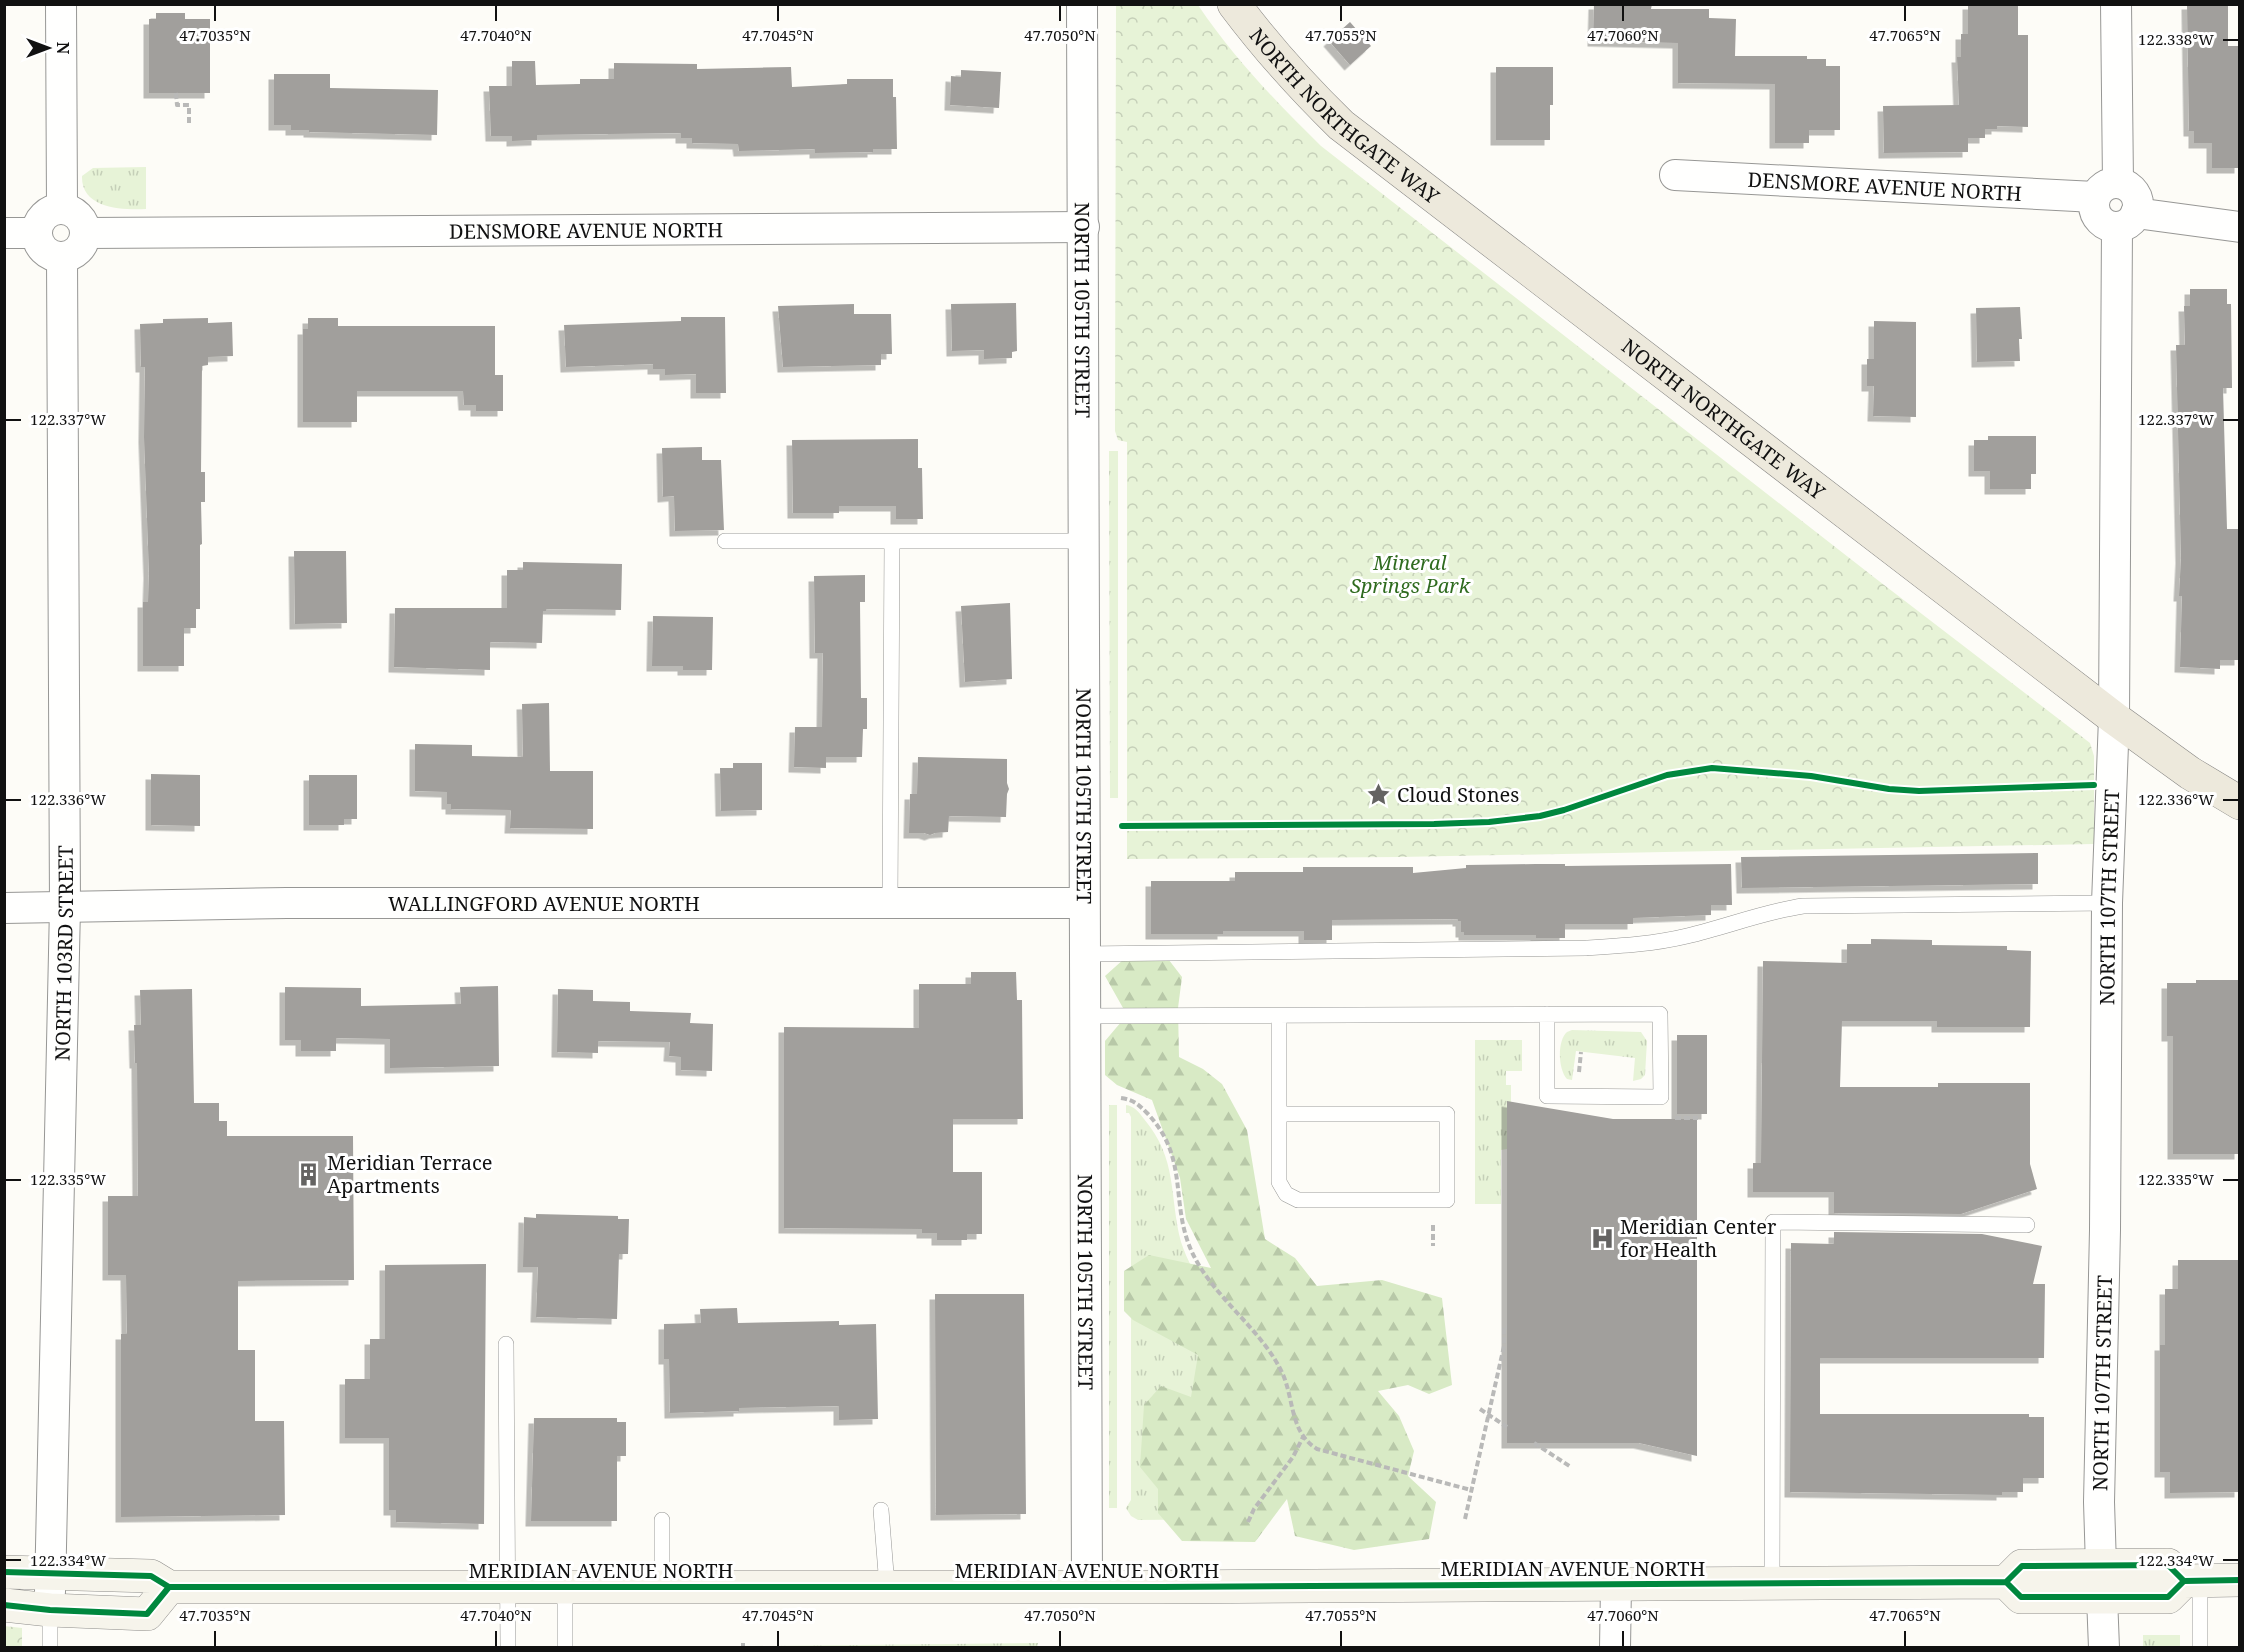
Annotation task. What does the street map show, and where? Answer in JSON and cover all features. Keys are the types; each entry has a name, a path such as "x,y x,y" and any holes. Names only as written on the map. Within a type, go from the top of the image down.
{"main road":[{"name":"NORTH NORTHGATE WAY","path":"1234,4 1262,42 1341,125 2114,718 2190,773 2240,803"}],"street":[{"path":"61,4 62,208"},
{"name":"NORTH 105TH STREET","path":"1082,4 1087,1587"},
{"path":"2106,190 2116,4"},
{"name":"DENSMORE AVENUE NORTH","path":"1675,174 2106,190"},
{"name":"NORTH 107TH STREET","path":"2104,1647 2099,1502 2105,1241 2107,903 2127,220 2138,204 2133,191 2127,186 2106,190"},
{"path":"62,208 73,211 82,220 86,233 82,245 73,254 62,257 49,254 40,245 37,233 40,220 49,211 62,208"},
{"path":"2127,220 2240,227"},
{"name":"DENSMORE AVENUE NORTH","path":"86,233 1084,227"},
{"path":"4,232 37,233"},
{"name":"NORTH 103RD STREET","path":"50,1592 65,907 62,257"},
{"name":"WALLINGFORD AVENUE NORTH","path":"4,908 310,903 1084,903"},
{"path":"4,1572 50,1592"},
{"name":"MERIDIAN AVENUE NORTH","path":"50,1592 150,1576 169,1587 1087,1587 2006,1582 2021,1597 2102,1581 2168,1597 2192,1581"},
{"path":"2192,1581 2240,1580"},
{"path":"1615,1647 1616,1585"},
{"path":"4,1605 50,1592"}],"lane":[{"path":"725,541 1084,541"},
{"path":"890,903 892,541"},
{"path":"1084,954 1586,948 1639,944 1685,937 1775,910 1803,906 2107,903"},
{"path":"1084,1016 1279,1016 1547,1014 1660,1014 1661,1096 1547,1096 1547,1014"},
{"path":"1279,1016 1279,1114 1279,1182 1282,1189 1298,1200 1447,1200 1447,1114 1279,1114"},
{"path":"1772,1583 1773,1222 2027,1225"},
{"path":"506,1344 508,1647"},
{"path":"880,1510 887,1586"},
{"path":"662,1520 662,1586"},
{"path":"2192,1581 2200,1647"},
{"path":"564,1647 565,1586"},
{"name":"NORTH 103RD STREET","path":"50,1592 50,1647"}],"path":[{"path":"176,93 177,105 189,105 189,125"},
{"path":"1578,1080 1581,1052"},
{"path":"1121,1098 1134,1100 1155,1122 1166,1138 1179,1181 1188,1243 1197,1265 1272,1356 1284,1378 1299,1431 1307,1443 1317,1449 1472,1490"},
{"path":"1433,1219 1433,1246"},
{"path":"1465,1519 1504,1346 1504,1327 1507,1327"},
{"path":"1480,1409 1507,1427"},
{"path":"1248,1522 1254,1509 1293,1457 1303,1437"},
{"path":"1534,1443 1571,1467"}],"green space":[{"name":"Mineral Springs Park","path":"1116,5 1198,5 1256,78 1321,146 2090,743 2094,756 2094,844 1399,857 1127,859 1127,442 1118,440 1115,431"},
{"path":"146,167 146,209 115,208 105,205 88,195 84,187 82,176 93,168"},
{"path":"1109,451 1118,451 1118,798 1110,798"},
{"path":"1134,950 1162,951 1182,977 1178,1008 1179,1057 1203,1069 1222,1084 1247,1130 1265,1239 1295,1258 1317,1286 1382,1280 1442,1298 1452,1385 1429,1394 1408,1385 1378,1391 1399,1416 1414,1451 1408,1476 1436,1502 1429,1539 1354,1550 1295,1536 1287,1499 1255,1542 1182,1541 1158,1513 1158,1489 1140,1467 1144,1405 1161,1386 1191,1397 1198,1355 1133,1320 1124,1311 1124,1271 1149,1255 1211,1268 1186,1219 1180,1178 1152,1100 1117,1085 1105,1075 1105,1041 1127,1015 1105,976"},
{"path":"1572,1030 1641,1032 1647,1041 1645,1075 1633,1081 1635,1058 1576,1051 1572,1080 1567,1079 1560,1062 1560,1048 1564,1036"},
{"path":"1475,1040 1522,1040 1522,1071 1506,1071 1506,1085 1511,1085 1511,1102 1507,1102 1507,1149 1501,1150 1501,1204 1475,1204"},
{"path":"1109,1105 1117,1105 1117,1508 1109,1508"},
{"path":"1126,1105 1138,1112 1155,1134 1167,1163 1181,1242 1192,1268 1241,1519 1138,1520 1131,1516 1126,1508 1131,1500 1131,1117 1129,1113 1126,1113"},
{"path":"4,1626 22,1628 22,1647 5,1647"},
{"path":"2143,1635 2180,1635 2180,1647 2143,1647"},
{"path":"1038,1643 1037,1648 752,1647 752,1646"}],"building":[{"path":"1594,4 1652,4 1651,9 1709,9 1709,18 1736,19 1735,56 1807,56 1807,59 1826,59 1826,66 1840,66 1840,130 1809,130 1809,143 1775,143 1775,84 1678,83 1678,43 1593,41"},
{"path":"1968,4 2018,4 2018,35 2028,35 2028,127 1997,126 1997,129 1985,129 1985,138 1968,138 1968,152 1884,153 1883,106 1959,105 1957,57 1961,57 1961,34 1968,34"},
{"path":"2187,4 2228,4 2228,46 2240,46 2240,168 2212,168 2212,143 2194,143 2194,131 2189,131"},
{"path":"156,13 185,13 185,19 210,19 210,93 149,93 149,19 156,19"},
{"path":"1350,22 1371,46 1350,65 1329,41"},
{"path":"512,61 535,61 536,85 580,84 580,79 614,79 614,63 697,64 697,69 791,67 792,87 847,84 847,79 893,79 893,97 896,97 897,149 873,149 873,152 815,153 815,149 739,151 738,144 692,143 692,138 681,138 681,133 537,135 537,140 512,141 512,136 491,136 489,86 512,86"},
{"path":"1496,67 1553,67 1550,140 1496,140"},
{"path":"961,70 1001,72 999,108 950,105 951,76 961,77"},
{"path":"274,74 330,74 330,88 438,90 437,135 309,132 309,130 291,130 291,125 274,125"},
{"path":"2190,289 2227,289 2227,304 2231,304 2232,388 2223,388 2227,529 2240,529 2240,660 2220,660 2220,669 2180,667 2182,596 2179,596 2181,558 2176,345 2185,345 2184,306 2190,306"},
{"path":"1016,303 1017,351 1012,352 1012,358 984,359 984,350 952,351 951,304"},
{"path":"854,304 854,314 891,314 892,354 881,354 881,365 783,367 778,306"},
{"path":"2020,307 2022,339 2019,339 2020,361 1977,362 1976,308"},
{"path":"681,317 725,317 726,393 696,393 696,374 665,375 665,369 653,369 653,364 566,367 564,325 681,321"},
{"path":"208,318 208,323 232,322 233,356 208,357 208,365 202,366 201,472 205,472 205,502 201,502 200,609 196,609 196,628 184,628 184,666 143,666 143,602 148,602 149,573 144,437 145,367 141,367 140,324 163,323 163,319"},
{"path":"308,318 338,318 338,326 495,326 495,375 503,375 503,411 476,411 476,405 464,405 463,391 357,391 357,422 303,422 303,329 308,329"},
{"path":"1874,321 1916,322 1916,417 1873,416 1874,386 1867,386 1867,359 1874,359"},
{"path":"1988,436 2036,436 2036,474 2031,474 2031,489 1990,489 1990,471 1974,471 1974,440 1988,440"},
{"path":"918,439 918,468 922,468 923,519 896,519 896,506 839,506 839,513 793,513 792,440"},
{"path":"702,447 702,460 721,460 724,530 675,531 674,496 663,497 662,448"},
{"path":"294,551 346,551 347,623 295,624"},
{"path":"523,562 622,564 621,610 546,609 543,611 542,643 490,642 490,670 394,667 395,608 507,608 507,570 523,570"},
{"path":"865,575 865,602 860,602 861,698 867,698 867,729 863,729 862,757 826,757 826,768 794,767 795,727 822,727 823,653 815,653 814,576"},
{"path":"1010,603 1012,679 965,682 961,606"},
{"path":"653,616 713,617 712,670 683,670 683,666 652,666"},
{"path":"549,703 550,771 593,771 593,829 510,828 511,810 451,809 451,804 447,804 447,792 415,791 415,744 472,745 472,756 523,757 522,704"},
{"path":"918,757 1007,759 1009,789 1006,817 949,816 948,832 930,835 909,833 910,794 917,794"},
{"path":"733,763 762,763 762,810 721,811 720,768 733,768"},
{"path":"151,774 200,775 200,826 151,825"},
{"path":"309,775 357,775 357,819 344,819 344,825 309,825"},
{"path":"2038,853 2038,884 1742,888 1741,857"},
{"path":"1565,864 1565,866 1731,864 1732,905 1711,905 1711,915 1633,918 1633,924 1565,924 1565,938 1536,938 1536,935 1464,935 1464,932 1461,932 1461,921 1458,919 1332,920 1332,940 1304,940 1304,931 1151,934 1151,881 1235,881 1235,872 1303,872 1303,867 1413,867 1413,873 1466,868 1466,865"},
{"path":"1871,939 1932,940 1932,945 2007,946 2007,950 2031,951 2030,1027 1937,1027 1937,1021 1842,1021 1840,1087 1938,1087 1938,1083 2030,1083 2030,1164 2037,1189 1961,1214 1834,1213 1834,1192 1753,1192 1753,1163 1761,1163 1763,961 1847,963 1847,944 1871,944"},
{"path":"971,972 1016,972 1017,1000 1022,1000 1023,1119 953,1119 953,1172 982,1172 982,1234 967,1234 967,1240 937,1240 937,1233 922,1233 922,1229 784,1228 784,1027 919,1028 919,984 971,984"},
{"path":"2196,980 2240,980 2240,1154 2173,1154 2173,1036 2167,1036 2167,983 2196,983"},
{"path":"498,986 499,1066 390,1068 390,1039 336,1038 336,1051 301,1051 301,1040 285,1040 285,987 361,988 361,1006 461,1004 460,987"},
{"path":"192,989 194,1103 219,1103 219,1121 227,1121 227,1136 353,1136 354,1280 238,1281 238,1350 255,1350 255,1421 284,1421 285,1515 121,1517 121,1334 127,1334 126,1275 108,1275 108,1196 138,1196 137,1063 135,1063 134,1025 141,1025 140,990"},
{"path":"558,989 593,990 593,1001 630,1002 630,1011 691,1013 690,1023 713,1024 712,1071 681,1070 681,1057 669,1056 670,1042 598,1041 598,1053 557,1052"},
{"path":"1677,1035 1707,1035 1707,1114 1677,1114"},
{"name":"Meridian Center for Health","path":"1507,1101 1613,1119 1697,1119 1697,1456 1639,1443 1507,1443"},
{"path":"536,1214 618,1216 618,1219 629,1219 628,1254 619,1254 617,1319 536,1317 538,1267 523,1267 524,1217 536,1218"},
{"path":"1834,1232 1982,1234 2042,1246 2033,1284 2045,1284 2044,1358 1820,1358 1820,1414 2029,1414 2029,1417 2044,1417 2044,1478 2023,1478 2023,1492 2002,1492 2002,1495 1790,1492 1791,1243 1834,1244"},
{"path":"2178,1260 2240,1260 2240,1492 2170,1493 2170,1472 2160,1472 2160,1345 2165,1345 2165,1289 2178,1289"},
{"path":"486,1264 484,1524 396,1522 396,1510 389,1510 389,1438 345,1438 345,1379 370,1379 370,1339 385,1339 385,1265"},
{"path":"935,1294 1024,1294 1026,1514 936,1515"},
{"path":"737,1308 738,1323 839,1321 839,1325 876,1324 878,1419 839,1420 839,1406 739,1408 739,1411 670,1413 669,1359 664,1359 664,1324 701,1323 700,1309"},
{"path":"534,1418 617,1418 617,1422 626,1422 626,1456 617,1456 617,1521 531,1521"}],"cycle path":[{"path":"1122,826 1489,822 1540,816 1667,775 1712,768 1811,776 1889,789 1919,791 2094,785"},
{"path":"169,1587 1162,1587 2006,1582 2022,1566 2168,1565 2184,1581 2240,1580"},
{"path":"4,1572 151,1576 169,1587"},
{"path":"2006,1582 2021,1597 2168,1597 2184,1581"},
{"path":"4,1605 50,1610 147,1614 169,1587"}],"place":[{"name":"Cloud Stones","path":"1379,794"},
{"name":"Meridian Terrace Apartments","path":"309,1174"},
{"name":"Meridian Center for Health","path":"1602,1238"}]}
